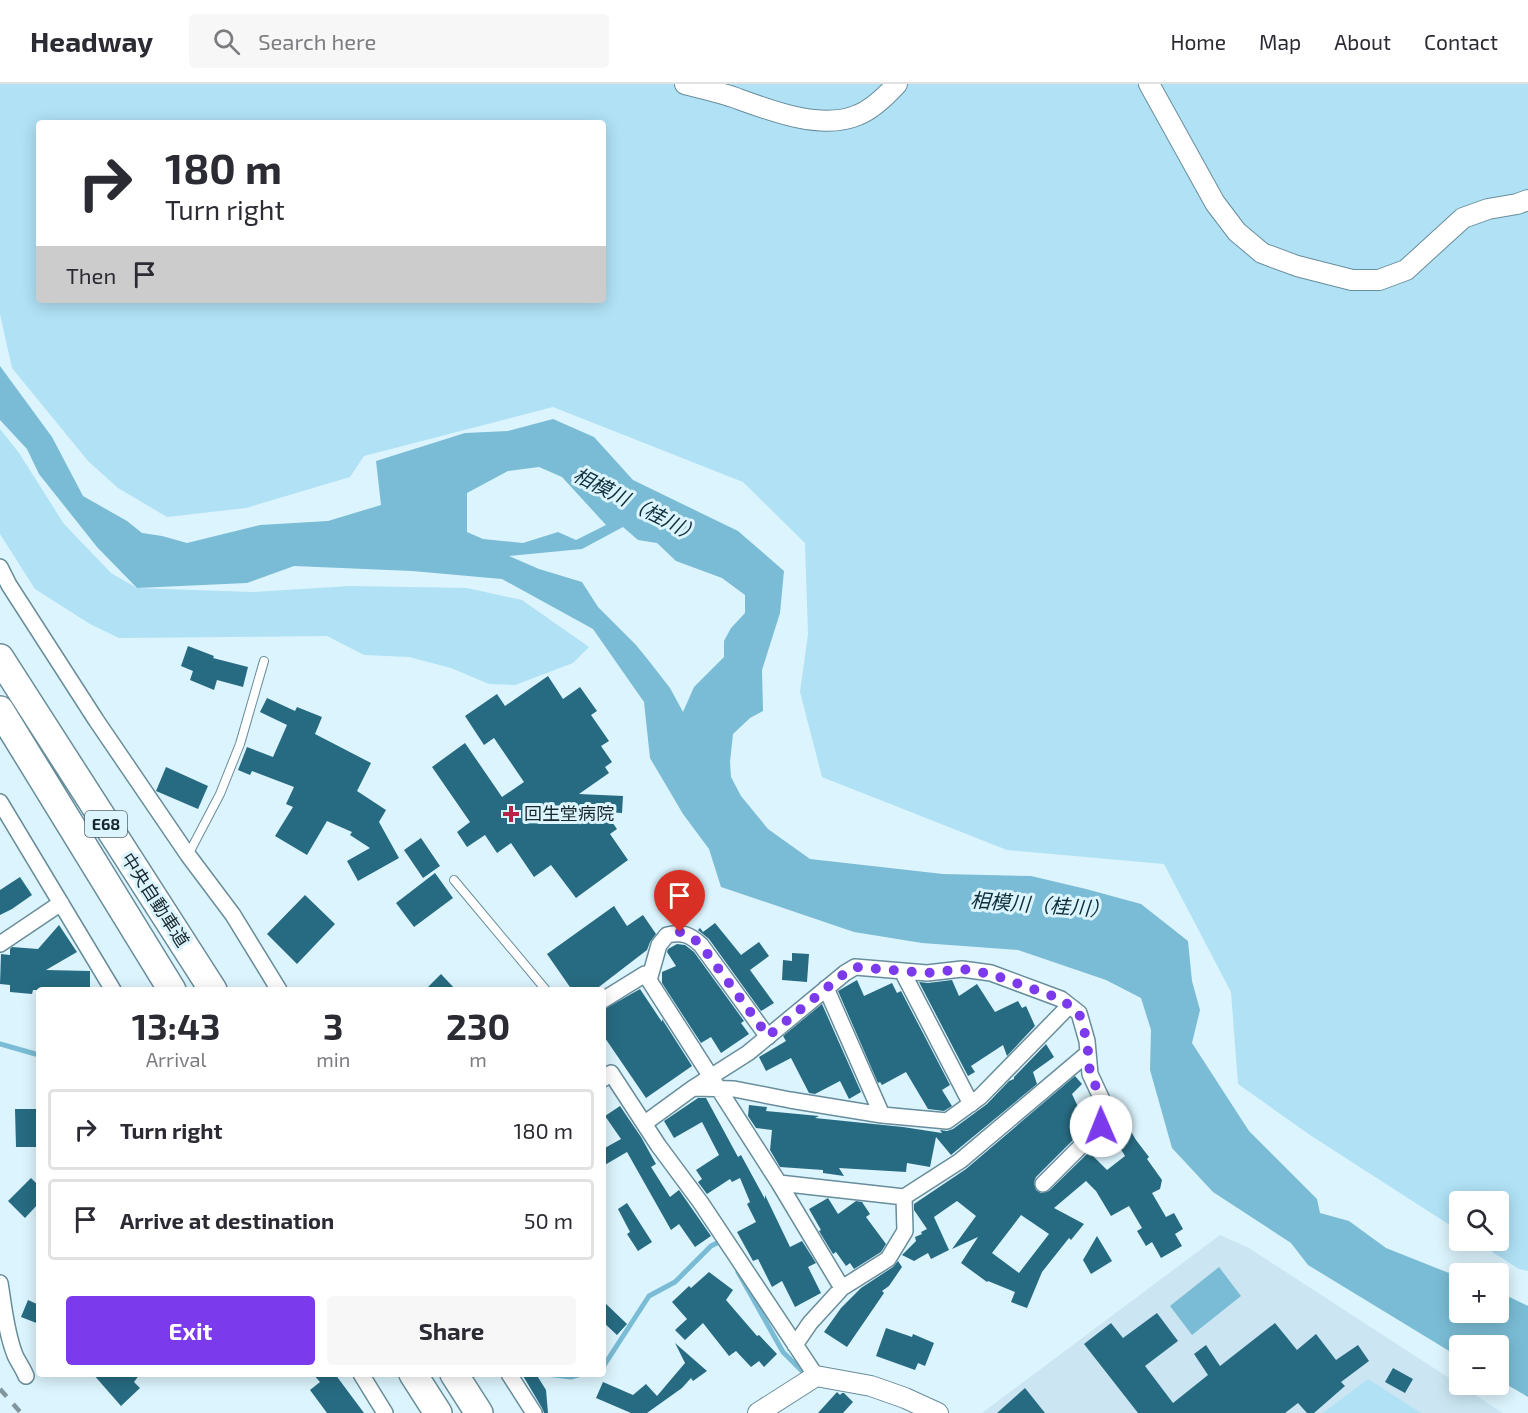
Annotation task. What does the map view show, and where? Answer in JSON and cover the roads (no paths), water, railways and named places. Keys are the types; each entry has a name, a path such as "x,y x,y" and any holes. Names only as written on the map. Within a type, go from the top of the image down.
{"highway":[{"name":"中央自動車道","path":"0,658 211,987"},
{"name":"中央自動車道","path":"0,710 170,987"},
{"path":"415,1377 438,1413"},
{"path":"456,1377 479,1413"}],"street":[{"path":"685,84 731,96 793,117 830,121 857,115 885,98 897,84"},
{"path":"1149,84 1215,203 1237,232 1262,253 1297,267 1352,280 1379,280 1406,270 1463,218 1488,208 1524,203"},
{"path":"0,567 9,585 96,720 188,855 233,915 276,987"},
{"path":"0,802 110,987"},
{"path":"0,944 61,903"},
{"path":"649,980 659,945 667,935 680,932 693,938 701,945 768,1036"},
{"path":"645,1123 693,1088 714,1082 826,988 855,967 927,973 962,969 991,974 1061,999 1079,1013 1087,1041 1090,1074 1104,1104 1101,1126 1043,1184"},
{"path":"902,971 970,1104"},
{"path":"606,998 645,974 779,1182 842,1288"},
{"path":"826,988 882,1115"},
{"path":"714,1082 734,1089 882,1115 947,1121 980,1097 1069,1005"},
{"path":"779,1182 904,1197 960,1161 1088,1053"},
{"path":"606,1071 701,1203 816,1376"},
{"path":"795,1345 810,1323 842,1288 888,1259 905,1231 904,1197"},
{"path":"0,1283 6,1323 15,1356 26,1376"},
{"path":"758,1413 816,1376 871,1386 938,1413"},
{"path":"363,1377 385,1413"},
{"path":"511,1377 534,1413"}],"lane":[{"path":"188,855 220,794 240,744 264,661"},
{"path":"454,880 543,987"}],"water":[{"name":"相模川（桂川）","path":"0,366 52,437 83,496 127,521 142,533 187,543 260,525 328,521 381,505 376,461 465,433 508,431 553,419 594,437 633,480 738,531 784,571 780,613 762,670 763,711 750,718 733,734 730,762 731,777 741,796 768,829 810,859 943,874 1031,876 1141,904 1188,941 1192,981 1200,1010 1192,1043 1249,1131 1317,1199 1320,1213 1349,1221 1386,1248 1449,1273 1449,1323 1509,1323 1509,1297 1528,1306 1528,1397 1509,1386 1509,1335 1449,1335 1449,1351 1308,1265 1291,1243 1213,1192 1172,1148 1150,1070 1151,1030 1141,998 1106,980 1018,950 922,943 854,932 721,887 709,849 683,814 650,758 644,702 593,629 502,579 412,571 294,566 247,583 137,588 97,547 39,474 27,449 0,420","holes":["539,467 562,477 606,525 576,540 558,532 523,543 483,539 467,532 467,493 508,471","623,527 638,540 657,543 676,561 722,578 745,595 745,613 731,628 724,641 724,657 694,687 683,712 670,688 636,645 598,607 582,582 539,569 509,556 582,549"]},
{"path":"1219,1267 1241,1296 1192,1335 1170,1306"}],"waterway":[{"path":"0,1044 36,1054"},
{"path":"606,1362 649,1296 675,1282 711,1246 721,1241 722,1243"},
{"path":"738,1272 783,1352 807,1376"}],"railway":[{"path":"0,1389 21,1413"}],"place":[{"name":"回生堂病院","path":"511,814"}]}
